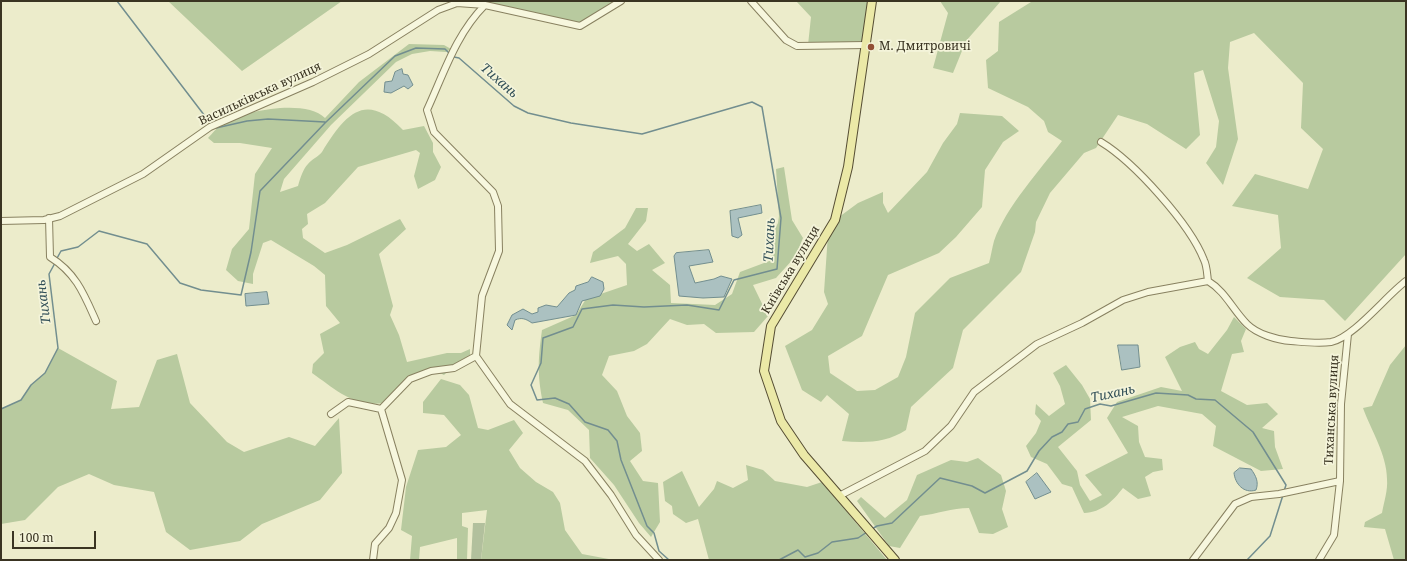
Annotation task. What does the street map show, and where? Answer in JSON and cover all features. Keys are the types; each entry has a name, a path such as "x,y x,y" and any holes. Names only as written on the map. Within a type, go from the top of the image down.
{"main road":[{"name":"Київська вулиця","path":"872,1 848,167 835,220 771,326 764,371 781,421 804,455 895,560"}],"street":[{"name":"Васильківська вулиця","path":"1,221 60,216 143,174 210,127 313,82 369,54 438,10 457,3 485,5 580,26 620,1"},
{"path":"751,1 786,40 797,46 866,45"},
{"path":"485,5 476,14 456,43 427,110 434,132 493,192 498,206 500,251 482,296 476,356 510,404 585,461 611,496 636,535 659,560"},
{"path":"1101,142 1116,151 1140,174 1185,227 1205,260 1208,281"},
{"path":"49,218 50,257 59,262 80,286 96,321"},
{"path":"839,496 925,451 951,426 974,392 1037,344 1082,323 1122,300 1148,292 1208,281 1216,286 1247,325 1266,336 1283,341 1312,343 1332,342 1348,334 1406,281"},
{"name":"Тиханська вулиця","path":"1319,560 1334,536 1340,481 1341,404 1348,334"},
{"path":"381,409 410,379 431,371 454,368 476,356"},
{"path":"331,414 348,402 381,409"},
{"path":"373,560 375,544 389,528 396,513 402,480 381,409"},
{"path":"1193,560 1235,504 1251,497 1279,494 1340,481"}],"green space":[{"path":"168,1 342,1 242,71"},
{"path":"450,1 621,1 580,26 522,13"},
{"path":"796,1 872,1 866,45 808,45 811,17"},
{"path":"940,1 1001,1 966,41 953,73 933,68 948,13"},
{"path":"1029,1 1406,1 1406,254 1345,321 1324,300 1280,297 1247,278 1281,248 1278,215 1232,206 1255,174 1308,189 1323,149 1301,128 1303,83 1254,33 1230,42 1228,68 1238,139 1223,185 1206,163 1216,147 1219,121 1203,70 1194,73 1200,135 1186,149 1147,124 1118,115 1096,148 1084,153 1050,193 1036,222 1035,232 1021,272 963,330 953,368 911,407 906,430 883,440 859,442 842,441 849,414 827,395 821,402 802,390 785,346 812,330 828,304 824,292 828,234 835,220 858,203 883,192 883,203 888,213 927,172 943,143 957,124 960,113 1002,116 1019,131 1003,142 985,170 982,207 956,237 939,253 888,275 862,336 828,356 830,373 857,391 875,390 898,377 906,357 915,313 950,278 989,263 994,241 999,228 1024,189 1062,141 1048,132 1044,121 1028,107 988,88 986,60 998,51 999,22 1031,2"},
{"path":"409,44 444,45 451,49 446,52 430,51 412,54 396,62 331,125 284,179 280,192 298,186 306,166 322,152 339,127 357,112 367,110 378,111 390,118 403,130 424,126 433,143 433,152 441,167 435,180 418,189 414,176 420,153 416,150 358,167 325,203 307,214 308,224 302,229 303,238 325,253 347,245 400,219 406,229 379,254 393,306 390,315 399,335 407,362 447,353 461,353 470,349 470,355 456,363 444,375 430,368 395,390 384,403 363,403 345,396 312,373 313,364 324,353 320,334 340,323 326,306 325,275 314,266 271,240 263,243 253,274 253,284 238,281 226,270 232,249 249,229 255,174 272,148 240,143 214,143 208,138 224,123 234,118 276,108 304,109 316,112 325,118 359,82"},
{"path":"784,167 792,220 803,238 795,257 776,278 753,285 768,316 754,332 716,333 704,324 687,325 670,319 647,344 634,351 609,356 602,375 617,391 627,416 640,433 642,451 630,461 643,481 658,483 660,522 651,537 639,523 614,485 590,458 589,430 568,410 543,403 539,366 542,330 576,315 586,299 627,285 626,264 618,256 590,263 593,252 625,228 636,208 648,208 646,221 628,244 637,251 649,244 665,263 652,270 670,285 671,303 715,305 732,294 740,272 772,260 769,241 778,223 779,216 776,169"},
{"path":"1234,317 1246,329 1241,341 1244,352 1232,354 1221,391 1247,405 1267,403 1278,414 1262,428 1274,431 1275,447 1283,469 1261,471 1213,446 1216,426 1202,414 1158,406 1122,417 1138,426 1139,442 1145,457 1162,459 1163,470 1153,472 1145,477 1151,496 1138,499 1123,488 1115,498 1106,505 1096,511 1084,513 1072,487 1062,484 1047,464 1031,457 1026,446 1036,433 1041,421 1035,414 1036,404 1049,416 1065,404 1060,386 1053,373 1066,365 1082,385 1090,399 1091,420 1058,447 1077,471 1080,485 1090,501 1102,495 1085,475 1128,453 1107,418 1117,402 1161,387 1182,391 1165,357 1180,347 1195,342 1199,349 1208,354 1227,330"},
{"path":"1406,345 1406,560 1394,560 1385,529 1364,527 1365,522 1382,513 1387,483 1382,452 1363,408 1372,406 1390,365"},
{"path":"58,348 117,381 111,409 139,407 157,360 177,354 190,403 227,442 244,452 289,437 315,446 339,418 342,473 320,500 262,524 240,541 190,550 166,532 154,492 114,485 89,474 58,487 25,520 1,524 1,409 21,400 31,385 45,373"},
{"path":"441,379 460,385 469,395 478,428 488,430 514,420 523,433 509,450 520,468 536,482 553,492 560,503 565,530 582,554 614,560 481,560 487,510 462,513 462,526 468,528 467,560 457,560 457,538 420,547 419,560 410,560 412,536 401,530 406,487 418,450 446,447 461,435 444,415 423,413 423,402"},
{"path":"978,458 1001,475 1006,491 1002,509 1008,527 993,534 979,533 969,508 957,509 920,516 900,548 889,546 857,501 861,497 885,518 907,500 917,475 951,460 967,462"},
{"path":"746,465 763,470 775,481 807,487 822,482 887,560 709,560 698,519 686,523 673,514 672,506 665,501 663,482 682,471 699,507 714,489 717,481 733,488 748,480"},
{"path":"473,523 485,523 481,560 471,560"}],"shaded area":[{"path":"402,69 403,74 408,75 413,85 408,89 404,86 391,93 384,92 385,82 392,81 395,72"},
{"path":"761,205 762,213 738,218 742,235 738,238 732,236 730,211"},
{"path":"709,250 713,262 689,266 695,283 721,276 732,279 724,297 703,298 679,296 674,256 676,253"},
{"path":"592,277 603,282 604,289 600,296 582,301 576,315 532,323 528,320 517,319 515,320 512,330 507,325 512,315 523,309 532,314 538,312 538,308 546,305 557,307 569,293 575,290 576,286 588,282"},
{"path":"267,292 269,304 246,306 245,294"},
{"path":"1118,345 1138,345 1140,367 1122,370"},
{"path":"1240,468 1251,469 1256,479 1256,490 1248,491 1238,484 1234,473"},
{"path":"1037,473 1051,492 1035,499 1026,482"}],"waterway":[{"path":"117,1 211,124"},
{"name":"Тихань","path":"56,260 61,251 78,247 99,231 147,244 180,283 201,290 241,295 251,252 260,191 325,123 395,56 416,48 445,49 449,53"},
{"name":"Тихань","path":"454,57 459,58 514,106 528,113 571,123 642,134 752,102 762,107 781,218 777,269 734,280 719,310 687,305 644,307 613,305 582,309 573,327 543,338 541,363 531,385 537,400 555,398 569,404 585,422 608,430 617,441 621,460 647,526 654,533 659,551 669,560"},
{"path":"216,128 247,121 268,119 325,122"},
{"name":"Тихань","path":"1,409 21,400 31,385 45,373 58,348 49,274 55,263"},
{"name":"Тихань","path":"872,529 877,526 892,523 940,478 972,486 985,493 1027,471 1039,451 1052,437 1062,432 1068,424 1078,422 1085,409 1100,404 1111,406 1156,393 1188,395 1196,399 1215,400 1253,432 1286,485 1284,491"},
{"name":"Тихань","path":"1247,560 1270,536 1283,495"},
{"name":"Тихань","path":"779,560 798,550 805,557 818,553 832,542 858,538 867,532"}],"place":[{"name":"М. Дмитровичі","path":"871,47"}]}
